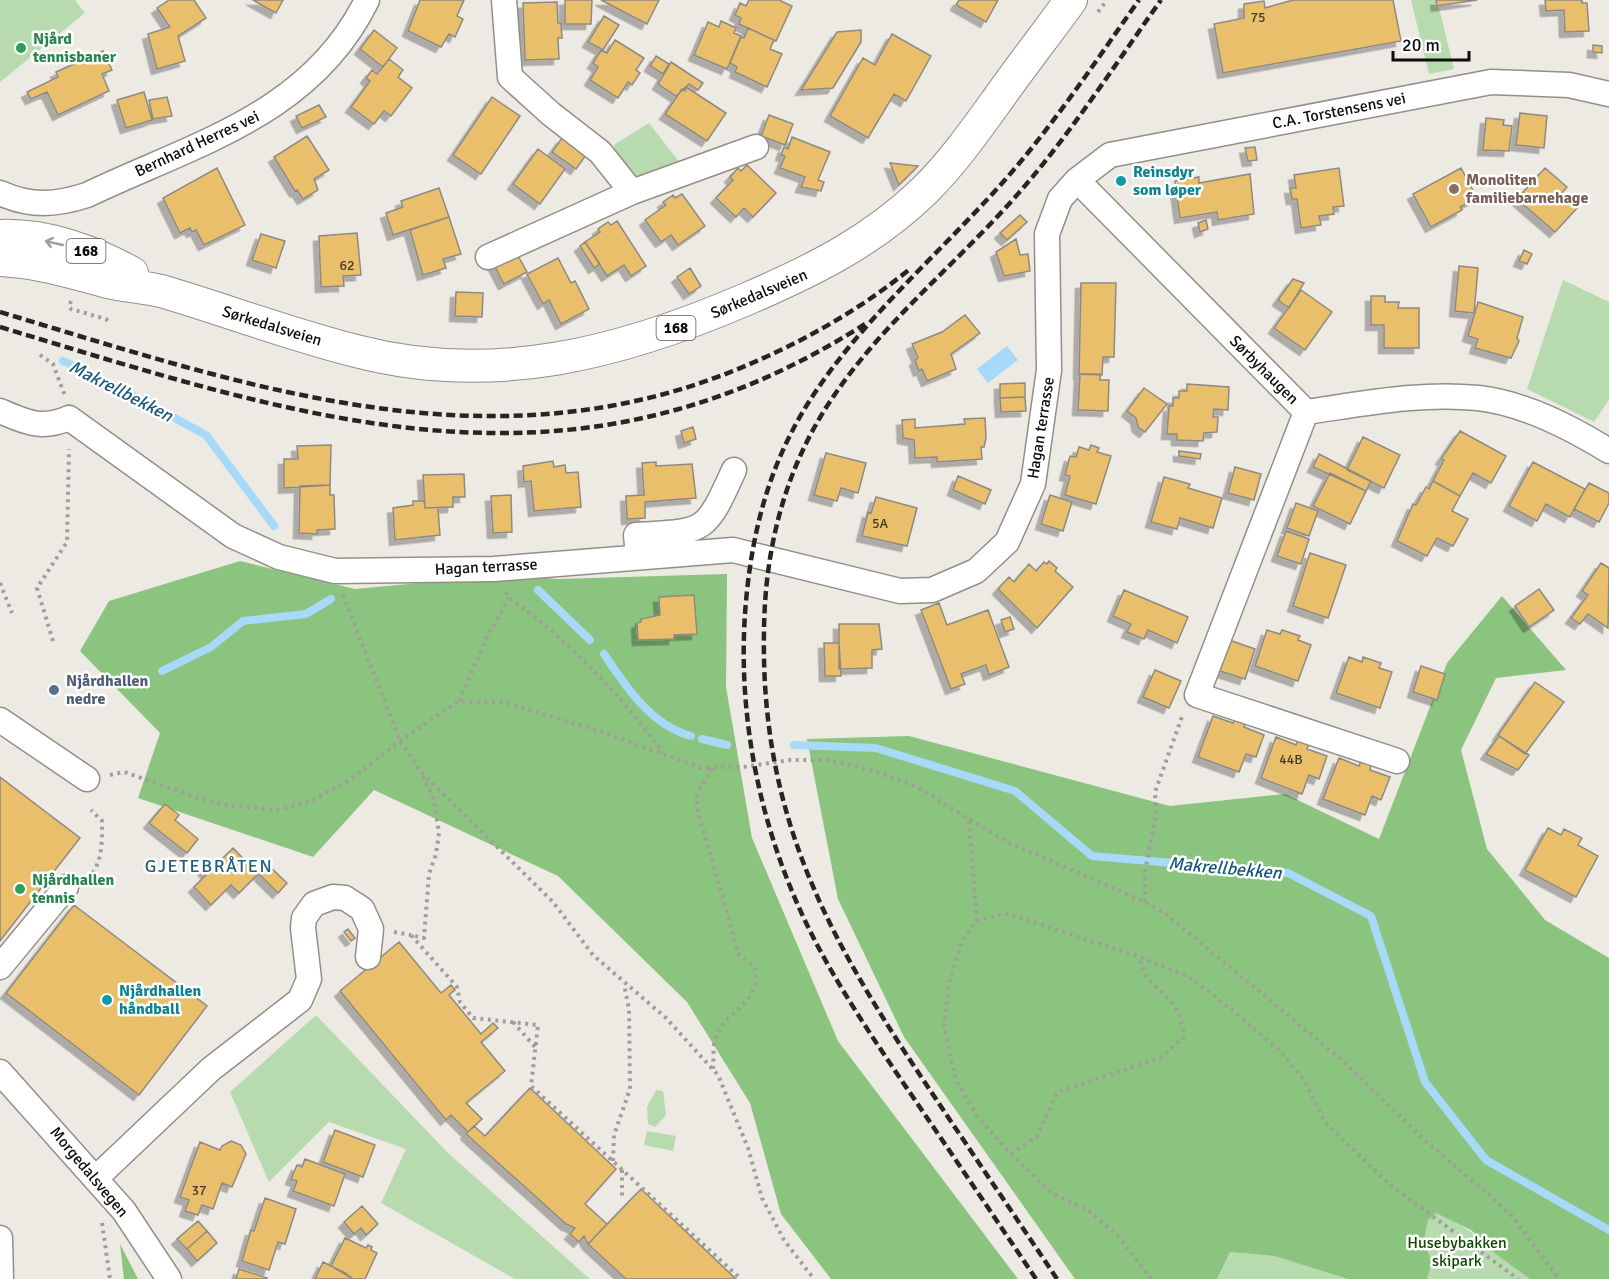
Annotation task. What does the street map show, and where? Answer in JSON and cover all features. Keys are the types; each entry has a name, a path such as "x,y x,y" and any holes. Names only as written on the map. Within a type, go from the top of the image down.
{"main road":[{"name":"Sørkedalsveien","path":"0,260 41,264 109,282 164,292 358,352 439,364 498,365 561,360 644,339 683,326 816,269 845,253 900,213 926,189 1082,9"},
{"name":"Sørkedalsveien","path":"0,236 24,236 91,253 164,292"}],"street":[{"name":"Bernhard Herres vei","path":"0,193 20,201 49,204 87,195 252,121 307,81 329,58 367,0"},
{"path":"504,0 510,77 551,114 600,152 632,192"},
{"name":"C.A. Torstensens vei","path":"1077,180 1110,155 1491,82 1569,85 1609,94"},
{"path":"488,256 632,192 756,147"},
{"name":"Sørbyhaugen","path":"1077,180 1306,412 1428,397 1480,398 1534,413 1584,435 1609,451"},
{"name":"Hagan terrasse","path":"69,418 233,536 279,556 335,572 494,569 733,550 900,591 932,590 976,571 1007,543 1033,484 1050,370 1047,234 1060,199 1077,180"},
{"path":"0,411 36,426 54,425 69,418"},
{"path":"1306,412 1197,695 1397,761"},
{"path":"638,556 636,536 691,532 714,514 734,470"},
{"path":"0,720 87,779"},
{"path":"0,967 66,887"},
{"path":"96,1178 211,1069 300,1000 309,979 303,928 304,918 314,904 333,897 345,898 362,909 371,929 368,957"},
{"name":"Morgedalsvegen","path":"0,1072 123,1211 169,1279"},
{"path":"0,1238 1,1279"}],"path":[{"path":"1082,9 1107,0"},
{"path":"75,310 106,319 110,323"},
{"path":"40,355 53,364 60,377 69,418 67,542 37,588 53,641"},
{"path":"494,569 510,598 572,647 647,731 663,754"},
{"path":"335,572 400,741 422,773 434,800 439,833 436,854 429,874 424,950"},
{"path":"0,584 12,613"},
{"path":"87,779 124,772 226,805 277,810 312,801 351,779 400,741 459,701 486,639 510,598"},
{"path":"1145,902 1145,871 1155,824 1155,792 1177,728 1188,704 1197,695"},
{"path":"459,701 506,703 603,732 700,768 743,767 790,760 830,760 902,780 1005,841 1145,902 1167,915 1226,962 1380,1094 1429,1144 1511,1215 1559,1279"},
{"path":"712,768 697,793 697,808 739,955 755,967 757,978 749,998 718,1032 714,1046 713,1070"},
{"path":"422,773 553,902 593,955 666,1018 718,1075 748,1148 762,1198 784,1240 814,1279"},
{"path":"66,887 86,882 97,869 102,845 102,821 92,810"},
{"path":"969,821 977,921"},
{"path":"1151,1279 1120,1238 1089,1211 1052,1192 1011,1154 977,1116 955,1078 944,1026 949,983 962,941 977,921 1005,913 1140,957 1187,976 1280,1050 1304,1080 1325,1122 1390,1185 1518,1279"},
{"path":"424,938 411,935 457,987 460,1002 473,1018 538,1025 531,1086 741,1279"},
{"path":"1011,1154 1037,1136 1058,1092 1162,1057 1184,1037 1183,1021 1173,1001 1161,988 1146,980 1141,970 1140,957"},
{"path":"613,1161 614,1135 630,1089 629,1008 624,984"},
{"path":"512,1022 536,1048"},
{"path":"622,1169 622,1199"},
{"path":"102,1220 110,1279"}],"green space":[{"name":"Njård tennisbaner","path":"0,0 75,0 85,13 0,82"},
{"path":"1411,0 1437,0 1454,69 1429,74"},
{"path":"649,123 680,163 637,178 612,152 615,144"},
{"path":"1563,280 1609,302 1609,400 1594,422 1527,389"},
{"path":"240,561 355,589 506,575 558,579 727,574 726,687 752,838 838,1041 1018,1279 831,1279 781,1214 750,1103 687,1002 558,876 374,790 313,857 138,798 160,733 80,651 109,601"},
{"path":"1502,596 1566,670 1496,678 1461,750 1487,849 1545,920 1609,958 1609,1279 1530,1279 1496,1254 1471,1230 1436,1213 1428,1220 1424,1241 1432,1263 1427,1279 1348,1279 1274,1256 1230,1252 1217,1279 1075,1279 904,1037 838,899 807,739 909,736 1170,806 1285,794 1379,839 1447,663"},
{"path":"316,1015 448,1153 590,1279 515,1279 381,1203 406,1149 329,1122 269,1182 230,1092"},
{"path":"656,1090 663,1091 666,1115 655,1127 648,1124 647,1107"},
{"path":"647,1131 676,1136 673,1151 644,1145"},
{"name":"Husebybakken skipark","path":"1436,1213 1474,1234 1530,1279 1427,1279 1432,1263 1424,1241 1428,1219"},
{"path":"120,1244 138,1279 124,1279"},
{"path":"1230,1252 1274,1256 1348,1279 1217,1279"}],"water":[{"path":"1007,346 1018,360 988,383 977,369"}],"building":[{"path":"169,0 194,0 206,18 178,36 185,61 157,69 148,34 170,27 157,8"},
{"path":"253,0 283,0 276,13"},
{"path":"420,0 464,0 457,16 463,19 455,37 449,34 441,47 408,31"},
{"path":"565,0 592,0 591,24 565,24"},
{"path":"601,0 659,0 647,24"},
{"path":"749,0 779,0 792,6 776,41 739,24 741,18 735,15 740,3 746,6"},
{"path":"959,0 998,0 986,22 956,5"},
{"path":"1293,0 1393,0 1401,41 1223,73 1214,24 1244,18 1244,4 1264,1 1265,8"},
{"path":"1436,0 1477,0 1437,6"},
{"path":"1545,0 1582,0 1582,3 1587,3 1589,31 1565,32 1564,10 1546,11"},
{"path":"557,2 558,23 561,23 562,38 558,38 559,59 525,60 523,3"},
{"path":"604,16 619,25 603,50 588,42"},
{"path":"721,21 736,28 734,33 741,36 727,69 694,55 708,22 719,27"},
{"path":"748,28 774,40 770,49 782,54 767,87 735,72 737,67 730,63 741,37 744,38"},
{"path":"374,30 397,48 383,67 360,49"},
{"path":"861,30 861,42 833,88 801,90 837,32"},
{"path":"892,34 931,56 906,101 894,94 868,138 830,116 863,58 875,65"},
{"path":"615,40 644,58 636,70 640,73 632,85 628,82 618,98 590,80 598,67 593,63 601,50 607,53"},
{"path":"1593,45 1602,46 1602,53 1593,52"},
{"path":"103,51 112,70 102,74 109,91 58,115 47,92 31,99 27,92 58,77 56,72"},
{"path":"656,56 669,64 663,74 650,66"},
{"path":"389,59 403,70 398,77 412,88 391,116 384,111 374,124 351,107 370,81 366,78 372,70 377,74"},
{"path":"671,62 703,83 698,90 689,84 676,96 658,84"},
{"path":"686,87 726,113 707,141 665,114 682,89 685,91"},
{"path":"144,92 152,120 126,128 117,100"},
{"path":"167,97 172,116 153,119 149,100"},
{"path":"492,97 520,116 481,174 453,155"},
{"path":"319,105 326,117 302,128 296,116"},
{"path":"1520,113 1547,116 1544,148 1516,145"},
{"path":"769,115 793,124 785,145 761,136"},
{"path":"1486,118 1504,120 1503,125 1512,126 1509,151 1483,150"},
{"path":"307,136 329,170 314,179 318,190 303,199 297,190 295,191 274,157"},
{"path":"792,137 830,152 818,180 824,182 821,191 801,187 805,177 780,168 785,156 781,155 784,147 788,149"},
{"path":"562,138 586,155 576,169 552,152"},
{"path":"1255,147 1257,160 1248,161 1245,148"},
{"path":"538,149 565,169 540,204 513,184"},
{"path":"890,163 918,166 899,185"},
{"path":"747,165 776,193 753,217 744,208 736,217 716,198 733,180 730,177 738,168 741,171"},
{"path":"217,168 245,225 204,245 196,230 192,232 190,228 180,233 163,198"},
{"path":"1339,168 1344,206 1333,207 1334,214 1319,216 1321,225 1301,228 1297,199 1292,199 1290,188 1296,188 1294,175"},
{"path":"1461,168 1477,198 1460,207 1462,210 1431,227 1413,194"},
{"path":"1545,168 1567,187 1562,193 1578,207 1555,232 1517,199"},
{"path":"1250,174 1254,214 1218,220 1217,212 1180,218 1175,181 1199,177 1199,183"},
{"path":"439,188 449,217 393,235 386,213 403,207 401,201"},
{"path":"682,194 705,226 678,245 671,235 661,242 645,220 666,205 663,202 673,195 675,198"},
{"path":"1020,215 1027,222 1007,240 1000,233"},
{"path":"449,217 461,254 443,259 446,268 423,275 410,230"},
{"path":"1206,220 1208,229 1200,232 1198,223"},
{"path":"617,221 646,266 631,276 624,265 607,276 585,242 600,232 598,229 608,222 611,225"},
{"path":"357,233 361,275 343,276 344,286 321,287 319,236"},
{"path":"261,234 285,241 276,268 252,260"},
{"path":"1016,239 1020,255 1028,254 1030,271 1004,276 996,252"},
{"path":"585,242 600,264 594,268 580,246"},
{"path":"1524,250 1532,254 1527,264 1519,261"},
{"path":"517,254 527,272 504,284 494,265"},
{"path":"558,258 571,283 575,281 589,309 561,324 549,300 543,304 527,274"},
{"path":"1459,266 1478,268 1474,313 1455,311"},
{"path":"690,268 701,286 689,294 677,277"},
{"path":"1293,279 1304,283 1289,308 1278,300"},
{"path":"1081,283 1116,283 1114,357 1103,357 1102,375 1079,374"},
{"path":"1301,290 1332,312 1305,350 1274,328"},
{"path":"456,292 483,293 482,317 455,316"},
{"path":"1371,296 1385,296 1385,302 1399,302 1398,308 1419,308 1419,348 1384,348 1384,325 1371,325"},
{"path":"1478,302 1523,317 1517,338 1519,341 1511,358 1475,348 1478,339 1468,336"},
{"path":"965,315 980,333 951,354 956,369 927,381 922,369 919,371 915,360 918,358 912,344 942,332"},
{"path":"1080,374 1100,374 1100,380 1109,380 1108,411 1078,410"},
{"path":"1025,383 1025,397 1000,398 1000,384"},
{"path":"1187,384 1229,387 1228,410 1214,409 1213,417 1218,417 1217,432 1204,433 1203,441 1177,440 1177,434 1167,434 1169,406 1173,406 1173,398 1179,398 1179,391 1187,391"},
{"path":"1144,388 1167,404 1145,432 1138,427 1136,418 1127,411"},
{"path":"1025,397 1026,411 1001,412 1000,398"},
{"path":"985,418 986,438 984,447 981,447 982,459 937,462 937,457 915,458 914,440 903,438 902,420 915,419 915,428 965,424 964,419"},
{"path":"693,427 696,439 684,443 681,431"},
{"path":"1460,431 1506,456 1491,483 1473,473 1460,496 1433,481 1444,460 1441,459"},
{"path":"1363,437 1400,455 1384,488 1347,470"},
{"path":"331,445 330,485 284,488 284,459 298,459 297,446"},
{"path":"1091,445 1099,448 1097,452 1111,456 1096,504 1065,495 1070,476 1065,475 1070,456 1076,457 1079,447 1089,450"},
{"path":"1179,451 1201,454 1200,459 1179,456"},
{"path":"826,453 866,463 858,493 841,488 837,501 814,495"},
{"path":"1319,454 1371,481 1366,491 1313,467"},
{"path":"553,461 554,467 565,465 566,473 578,472 581,507 534,511 531,481 524,482 523,466"},
{"path":"656,462 656,466 692,464 696,498 645,502 645,518 627,519 626,496 644,495 642,463"},
{"path":"1533,462 1585,489 1570,517 1546,504 1537,521 1509,506"},
{"path":"1235,467 1261,474 1254,500 1228,493"},
{"path":"1330,473 1366,491 1350,524 1313,506"},
{"path":"464,474 465,497 453,497 453,507 425,508 423,475"},
{"path":"958,476 991,490 985,504 953,490"},
{"path":"1164,477 1190,484 1188,488 1222,498 1213,528 1180,518 1177,529 1151,522"},
{"path":"1433,481 1460,496 1452,511 1468,519 1453,546 1437,538 1427,556 1397,541 1413,504 1416,505 1426,487 1429,489"},
{"path":"1589,483 1609,493 1609,503 1599,522 1574,509"},
{"path":"330,485 330,495 334,495 335,529 317,530 317,534 299,533 300,486"},
{"path":"511,495 512,532 493,533 491,496"},
{"path":"1050,495 1072,502 1063,531 1041,524"},
{"path":"876,497 917,508 907,546 862,536 868,512 871,513"},
{"path":"413,501 424,501 425,508 438,508 440,535 395,540 393,508 413,505"},
{"path":"1296,503 1318,511 1309,536 1287,528"},
{"path":"1286,531 1309,539 1301,564 1277,556"},
{"path":"1310,553 1346,565 1328,618 1293,606"},
{"path":"1049,561 1057,568 1055,571 1073,587 1037,628 998,589 1009,577 1014,582 1029,564 1036,571 1044,562 1047,564"},
{"path":"1601,563 1609,568 1608,628 1588,614 1580,624 1571,618 1588,595 1582,591"},
{"path":"1539,589 1554,610 1529,627 1515,606"},
{"path":"1124,590 1188,617 1177,643 1148,630 1144,639 1127,632 1131,624 1113,616"},
{"path":"694,595 697,634 674,635 674,639 638,640 637,623 641,622 641,619 660,615 659,597"},
{"path":"939,603 947,625 988,610 1009,667 989,675 986,665 961,674 965,684 951,689 921,610"},
{"path":"1010,617 1014,629 1005,632 1001,620"},
{"path":"839,624 879,624 882,649 872,650 872,668 839,669"},
{"path":"1267,630 1280,634 1282,630 1300,636 1298,640 1311,645 1298,681 1255,666"},
{"path":"1229,640 1255,649 1245,679 1220,671"},
{"path":"824,643 839,643 841,676 825,676"},
{"path":"1349,657 1362,662 1363,657 1381,663 1379,668 1392,672 1380,708 1336,693"},
{"path":"1421,666 1445,674 1437,700 1413,692"},
{"path":"1155,670 1181,681 1169,708 1143,697"},
{"path":"1535,682 1564,702 1525,754 1498,735"},
{"path":"1213,716 1233,723 1235,719 1246,723 1244,727 1264,735 1256,757 1246,754 1239,772 1198,757"},
{"path":"1499,736 1529,755 1518,770 1486,754"},
{"path":"1276,737 1296,745 1298,740 1309,744 1307,749 1327,756 1319,779 1309,775 1302,794 1261,778"},
{"path":"1339,758 1359,766 1361,761 1371,765 1370,770 1390,777 1381,800 1372,796 1365,815 1323,799"},
{"name":"Njårdhallen tennis","path":"0,777 80,838 0,941"},
{"path":"165,804 179,815 175,820 198,839 187,853 149,823"},
{"path":"1548,828 1561,835 1564,829 1582,838 1578,845 1598,856 1576,897 1525,870"},
{"path":"233,848 258,874 239,893 231,885 211,905 194,887 207,874 203,869 211,860 216,865"},
{"path":"266,863 287,883 278,893 257,872"},
{"name":"Njårdhallen håndball","path":"74,905 207,1006 139,1095 6,993"},
{"path":"348,929 355,938 351,941 344,932"},
{"path":"399,942 441,993 451,985 455,990 449,995 481,1034 493,1023 498,1028 481,1042 505,1071 466,1103 482,1119 468,1132 451,1115 446,1120 340,991"},
{"path":"530,1088 616,1169 585,1204 607,1224 588,1244 584,1236 579,1242 570,1234 575,1228 566,1224 466,1134 474,1126 485,1136"},
{"path":"335,1130 375,1145 363,1177 323,1162"},
{"path":"231,1141 241,1145 246,1154 232,1187 222,1183 213,1209 202,1205 198,1215 185,1211 189,1200 180,1197 200,1142 220,1150 222,1146"},
{"path":"305,1159 345,1174 334,1206 293,1191 297,1181 291,1179 297,1165 302,1167"},
{"path":"641,1189 736,1279 626,1279 588,1244"},
{"path":"265,1198 296,1209 285,1244 278,1242 269,1270 242,1261 251,1230 254,1231"},
{"path":"362,1206 378,1224 366,1235 361,1228 354,1234 344,1222"},
{"path":"198,1221 207,1231 187,1249 177,1239"},
{"path":"207,1231 217,1243 197,1261 187,1249"},
{"path":"345,1238 366,1248 368,1245 377,1253 365,1279 353,1279 331,1266"},
{"path":"323,1262 345,1273 353,1279 315,1279"},
{"path":"239,1269 267,1278 236,1279"}],"waterway":[{"name":"Makrellbekken","path":"63,361 100,383 125,391 206,435 274,526"},
{"name":"Makrellbekken","path":"538,590 590,640"},
{"path":"162,671 211,647 243,621 306,614 331,599"},
{"name":"Makrellbekken","path":"604,654 631,692 652,714 677,731 691,736"},
{"name":"Makrellbekken","path":"702,739 727,745"},
{"name":"Makrellbekken","path":"794,745 876,748 1015,791 1092,856 1288,873 1371,916 1425,1082 1486,1160 1609,1230"}],"railway":[{"path":"1036,1279 856,1012 822,954 784,871 758,784 750,738 745,693 746,601 754,545 767,492 787,440 816,391 879,313 1015,169 1070,98 1139,0"},
{"path":"1057,1279 899,1043 865,988 835,934 810,879 790,822 775,763 766,699 765,600 773,541 789,484 813,429 829,403 848,376 892,324 1030,180 1088,104 1161,0"},
{"path":"0,312 189,368 283,391 378,408 472,416 567,412 663,394 759,360 838,319 911,268"},
{"path":"0,327 222,392 330,416 437,430 543,432 649,417 756,382 865,324"}],"place":[{"name":"Njård tennisbaner","path":"21,48"},
{"name":"Reinsdyr som løper","path":"1121,181"},
{"name":"Monoliten familiebarnehage","path":"1454,189"},
{"name":"Njårdhallen nedre","path":"54,690"},
{"name":"Njårdhallen tennis","path":"20,889"},
{"name":"Njårdhallen håndball","path":"107,1000"}],"district":[{"name":"GJETEBRÅTEN","path":"209,866"}]}
